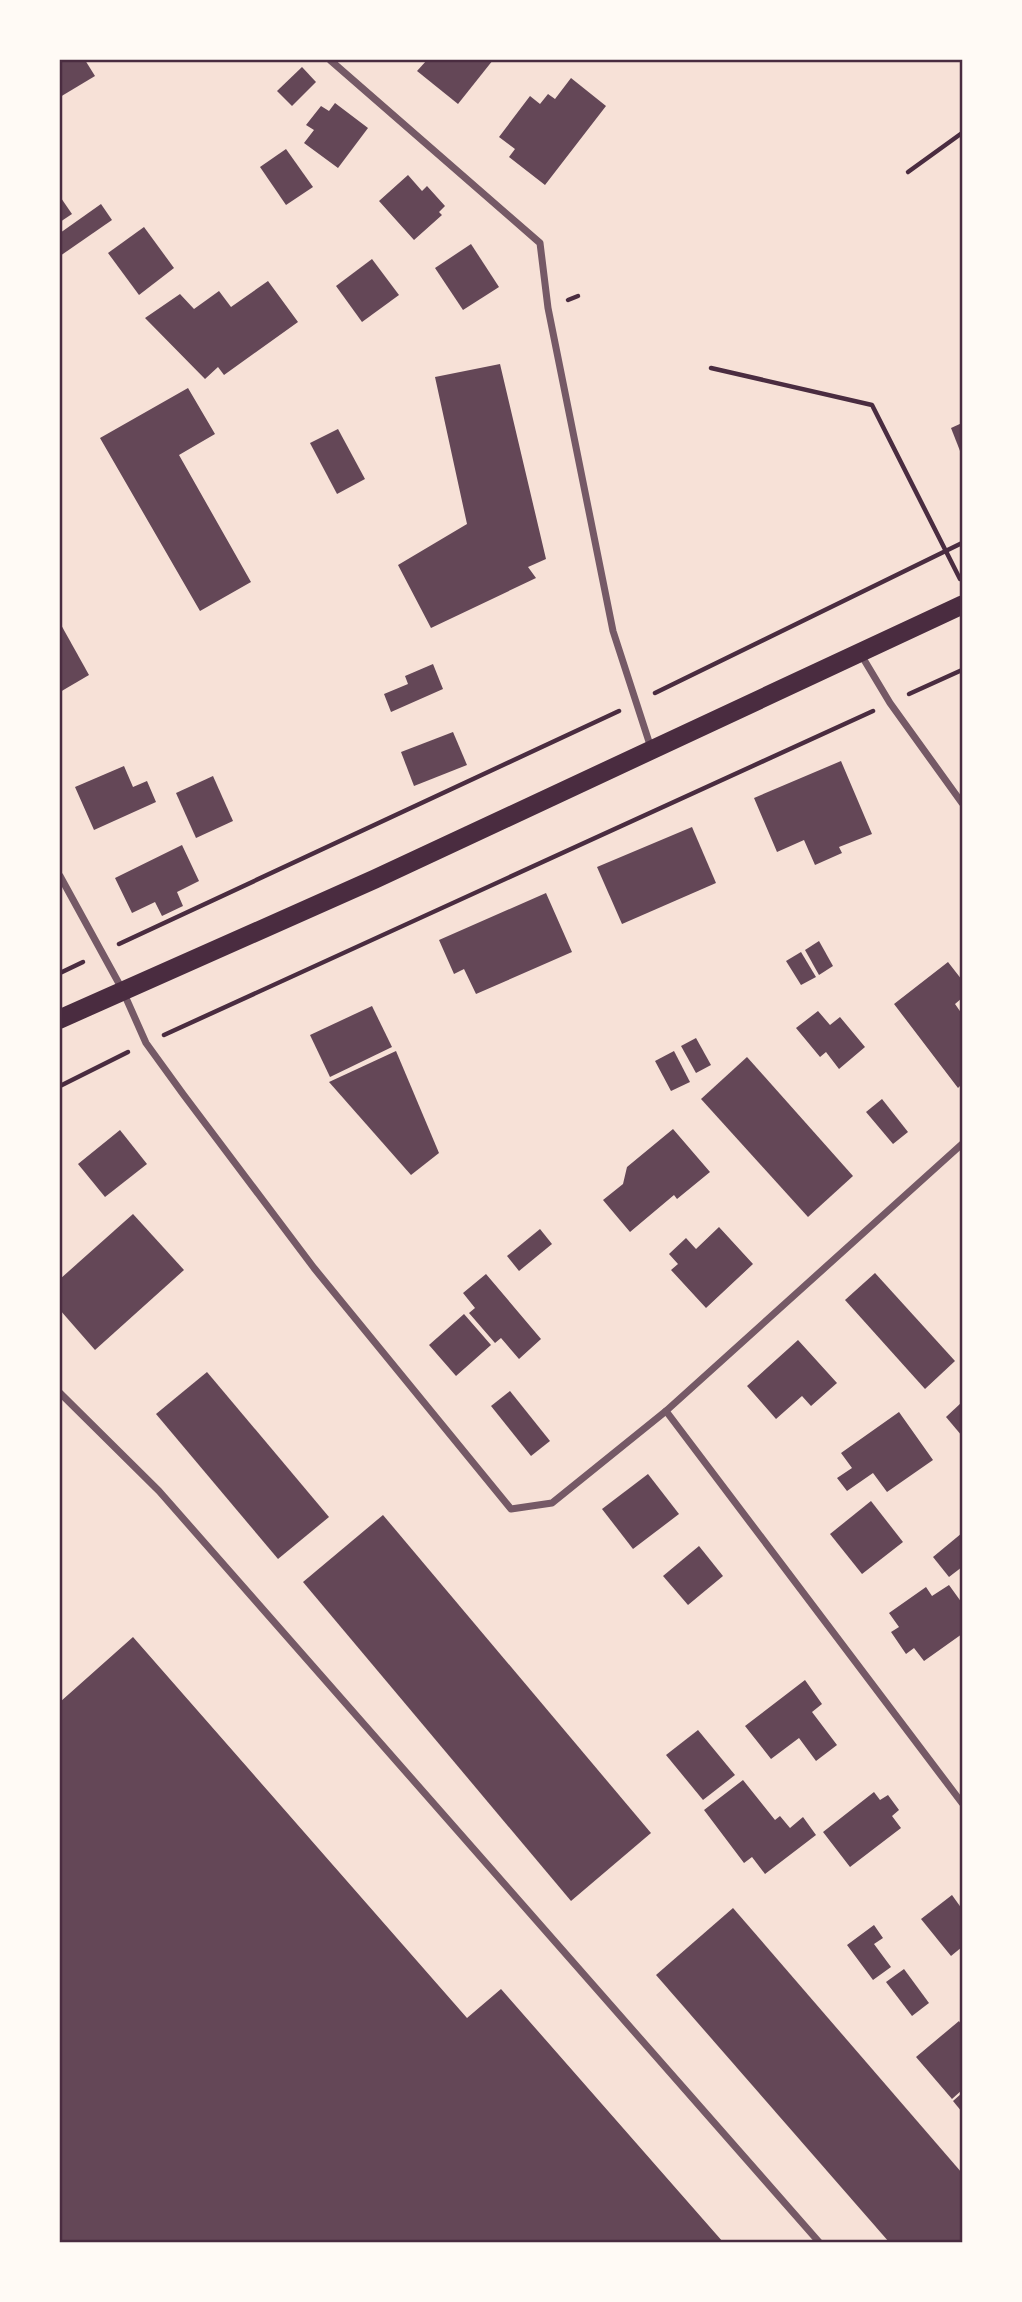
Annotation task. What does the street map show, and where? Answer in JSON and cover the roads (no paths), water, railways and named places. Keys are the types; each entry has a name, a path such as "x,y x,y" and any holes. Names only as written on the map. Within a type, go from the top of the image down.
{"highway":[{"path":"60,1019 122,989 375,879 962,605"}],"street":[{"path":"330,60 540,243 548,308 610,617 651,748"},
{"path":"859,653 890,703 962,803"},
{"path":"60,876 122,989 146,1043 314,1268 511,1509 552,1503 666,1412 962,1144"},
{"path":"60,1392 159,1491 819,2242"},
{"path":"666,1412 962,1803"}]}
